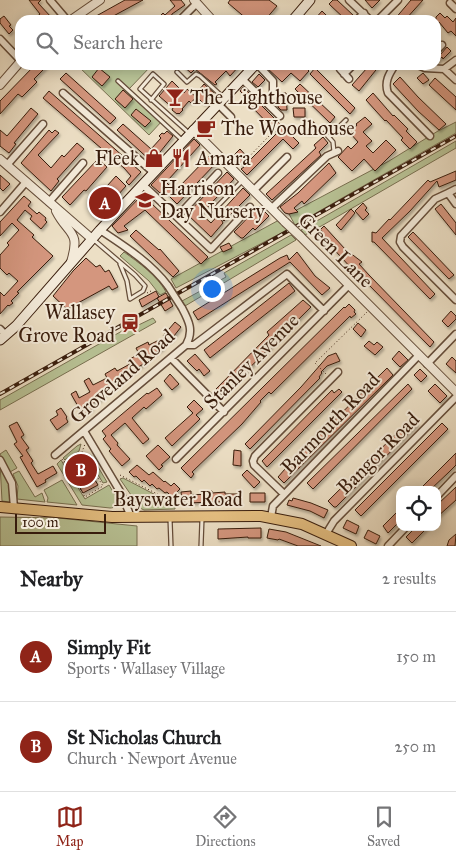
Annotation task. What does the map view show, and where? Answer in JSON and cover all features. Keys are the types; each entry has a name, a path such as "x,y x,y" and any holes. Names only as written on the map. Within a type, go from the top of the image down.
{"main road":[{"path":"297,15 310,0"},
{"path":"2,334 251,70"},
{"name":"Bayswater Road","path":"0,508 112,517 271,517 302,524 351,546"}],"street":[{"path":"50,0 63,15"},
{"path":"78,15 100,0"},
{"path":"350,0 364,13"},
{"path":"383,15 398,0"},
{"path":"184,15 195,2 207,15"},
{"path":"450,3 456,9"},
{"path":"0,39 15,56"},
{"path":"444,69 456,60"},
{"path":"0,86 15,67"},
{"path":"441,69 444,69 456,80"},
{"path":"261,70 272,81 273,91"},
{"path":"344,74 348,70"},
{"path":"392,70 386,82 388,93 430,136"},
{"path":"242,79 280,116"},
{"path":"63,93 154,172"},
{"path":"221,101 231,117"},
{"path":"7,165 43,124"},
{"name":"Green Lane","path":"192,132 235,171 456,392"},
{"path":"272,208 328,156 336,152"},
{"path":"254,190 287,157"},
{"path":"0,159 92,239"},
{"path":"52,204 83,163"},
{"path":"177,217 218,173"},
{"path":"0,212 26,182"},
{"path":"142,184 211,249 250,207"},
{"path":"456,189 435,199 401,236 400,242 403,248 456,300"},
{"path":"448,193 456,204"},
{"path":"52,204 74,237 75,246 71,262"},
{"name":"Groveland Road","path":"56,454 86,434 186,345 191,333 190,324 182,308 161,276 142,259 100,230"},
{"path":"186,345 194,345 287,274 324,311"},
{"name":"Stanley Avenue","path":"176,459 349,285"},
{"path":"427,364 456,334"},
{"name":"Barmouth Road","path":"271,517 273,506 419,355"},
{"path":"171,358 224,412"},
{"path":"284,494 252,461 338,372"},
{"name":"Bangor Road","path":"326,534 334,521 456,398"},
{"path":"86,434 121,493 131,517"},
{"path":"0,460 12,482 14,508"},
{"path":"441,492 456,476"},
{"path":"388,546 402,531"}],"lane":[{"path":"177,72 187,82 196,74 200,76 221,101"},
{"path":"151,100 164,84 153,74 140,89 151,100 192,132"},
{"path":"118,81 183,141"},
{"path":"329,137 346,120"},
{"path":"326,133 333,142 336,152"},
{"path":"211,213 243,179"},
{"path":"92,239 135,275 145,286 143,291 130,299 127,281 120,264"},
{"path":"170,517 171,546"},
{"path":"202,517 202,546"}],"path":[{"path":"235,171 272,134"},
{"path":"332,379 315,363 371,308"},
{"path":"56,454 64,462 85,497 103,486 82,452 86,434"},
{"path":"64,462 82,452"},
{"path":"120,475 175,503"}],"green space":[{"path":"82,70 147,70 129,89 163,120 149,135"},
{"path":"456,122 456,133 295,225 289,214 389,161"},
{"path":"456,141 456,148 323,225 305,235 301,230"},
{"path":"279,220 287,230 176,288 171,279"},
{"path":"291,235 296,240 185,306 182,301 226,277 224,273"},
{"path":"124,252 153,275 166,292 160,295 149,281 120,256"},
{"path":"153,318 156,322 0,410 0,400 122,331 124,332"},
{"path":"81,444 79,451 65,460 63,458 77,446"},
{"path":"6,450 17,468 10,472 0,454"},
{"path":"91,455 107,482 103,483 87,457"},
{"path":"61,460 85,499 109,485 118,500 115,506 110,508 82,505 57,464"},
{"path":"0,463 11,482 10,502 2,501"},
{"path":"19,471 35,497 42,493 45,502 17,499 18,486 13,474"},
{"path":"123,478 175,505 175,509 144,510 140,508 120,479"},
{"path":"62,480 77,505 47,502 48,498 44,490"},
{"path":"0,517 58,518 137,526 137,546 0,546"}],"building":[{"path":"29,0 41,0 38,3 49,15 39,15 40,14"},
{"path":"125,0 143,0 115,15 98,15"},
{"path":"170,0 181,0 185,5 172,15 165,15 175,6"},
{"path":"230,0 269,0 277,6 269,15 242,15 228,3"},
{"path":"333,0 337,0 353,15 341,15 329,4"},
{"path":"365,0 380,0 372,8"},
{"path":"411,0 423,0 410,15 398,15"},
{"path":"440,13 445,18 447,16 453,22 456,18 456,36 451,31 448,33 441,24 441,15 438,15"},
{"path":"4,16 13,30 9,34 0,23 0,19"},
{"path":"447,47 451,51 443,59 441,58 441,54"},
{"path":"30,70 43,70 34,79 37,82 22,97 18,94 0,114 0,101"},
{"path":"97,70 101,70 110,77 102,86 92,77"},
{"path":"196,70 235,70 230,76 226,71 215,82 217,84 215,85"},
{"path":"269,70 309,71 300,81 291,73 282,82"},
{"path":"313,70 317,70 355,108 350,114 310,74"},
{"path":"365,70 376,70 359,91 352,85"},
{"path":"66,73 116,118 110,124 60,79"},
{"path":"423,73 429,80 423,84 417,78"},
{"path":"259,74 265,80 258,87 252,82"},
{"path":"400,77 446,124 439,130 393,84"},
{"path":"435,78 456,97 456,110 429,85"},
{"path":"172,81 184,93 187,89 196,97 191,103 189,101 179,114 172,110 173,108 159,96"},
{"path":"204,84 214,93 204,104 195,95"},
{"path":"300,84 335,117 330,123 295,89"},
{"path":"243,87 299,143 293,149 283,139 247,175 241,169 244,167 237,160 235,162 231,158 240,149 250,160 277,133 251,106 252,103 240,91"},
{"path":"123,90 133,99 125,108 115,99"},
{"path":"49,91 141,172 129,185 126,182 131,176 124,168 43,98"},
{"path":"278,93 286,93 287,110 281,110 278,107"},
{"path":"373,93 393,116 408,129 406,131 417,142 410,149 401,140 403,138 366,100"},
{"path":"31,108 38,114 14,143 16,144 9,153 0,146 0,130 7,136"},
{"path":"293,108 305,108 305,117 294,117"},
{"path":"136,109 151,121 145,127 131,115"},
{"path":"365,117 372,124 363,132 372,141 366,146 373,153 386,140 396,150 375,171 364,159 352,171 338,157 348,146 351,149 358,142 350,133 356,124"},
{"path":"305,122 314,122 314,133 305,133"},
{"path":"123,124 151,149 161,138 159,136 162,133 164,134 167,131 173,136 152,162 117,130"},
{"path":"49,130 52,133 55,130 59,133 38,155 51,168 62,155 64,157 77,143 84,149 57,179 59,181 51,191 21,163"},
{"path":"323,137 328,143 319,152 321,155 272,200 266,194 316,148 314,145"},
{"path":"194,139 200,145 168,180 167,183 174,190 210,155 217,162 177,204 163,190 160,193 151,185"},
{"path":"98,159 107,167 86,191 84,190 70,205 62,197"},
{"path":"329,163 336,173 304,204 302,201 294,208 298,212 285,213 280,207 298,193"},
{"path":"456,171 456,180 439,187 437,181 382,238 435,294 430,299 372,242 372,232 376,233 390,220 428,180 430,182"},
{"path":"227,172 234,179 201,214 211,223 243,188 250,195 224,221 220,217 223,223 211,237 187,214"},
{"path":"0,175 10,184 3,191 0,188"},
{"path":"116,176 126,186 99,216 89,206"},
{"path":"144,193 153,201 151,203 208,257 201,264 145,210 124,226 128,230 118,233 112,226"},
{"path":"24,196 31,202 28,206 37,214 39,212 46,218 47,222 41,229 30,219 32,216 25,210 17,220 53,256 17,292 19,293 11,301 13,303 8,305 0,314 0,292 4,296 18,281 9,273 7,275 0,268 0,255 9,245 7,243 19,230 12,223 0,236 0,222"},
{"path":"363,203 367,208 365,210 369,214 363,220 355,211"},
{"path":"441,204 456,223 456,235 435,209"},
{"path":"259,206 269,216 255,230 253,228 241,238 234,232"},
{"path":"351,209 355,213 341,230 336,225"},
{"path":"324,226 345,249 362,262 359,264 434,342 430,347 319,236 323,232 320,230"},
{"path":"136,230 160,249 179,271 173,277 130,236"},
{"path":"413,232 454,275 449,279 408,237"},
{"path":"229,243 232,248 223,252 220,247"},
{"path":"297,252 315,276 330,288 322,295 290,262 198,320 193,312 280,258 287,255 289,260"},
{"path":"86,258 96,267 100,265 105,272 109,270 118,287 112,290 109,286 67,309 53,296"},
{"path":"289,283 295,291 210,358 204,350"},
{"path":"156,291 159,297 142,307 139,300"},
{"path":"166,293 173,306 165,311 157,298"},
{"path":"303,300 311,307 222,395 216,389 269,335 267,332"},
{"path":"349,304 356,314 351,318 350,316 271,394 269,392 242,424 192,472 194,474 191,478 181,468"},
{"path":"451,311 456,316 456,319 448,327 442,321"},
{"path":"175,322 181,327 170,341 163,336"},
{"path":"358,323 366,330 361,337 353,329"},
{"path":"159,340 163,348 144,360 145,363 136,370 115,382 116,386 100,397 101,399 90,405 92,409 83,415 71,394 76,391 79,398 90,392 84,381 89,378 93,385 107,378 105,374 115,368 117,371 130,364 128,360 139,354 136,348 148,342 149,345"},
{"path":"369,341 374,345 377,342 383,347 375,355 364,346"},
{"path":"399,351 408,360 400,367 392,359"},
{"path":"336,353 340,361 327,366 321,372 320,378 250,449 245,444 301,387 328,356"},
{"path":"195,354 210,371 204,376 199,369 197,371 187,361"},
{"path":"452,357 456,361 456,373 446,364"},
{"path":"387,368 393,375 284,483 278,477 285,469"},
{"path":"420,369 427,376 421,382 414,375"},
{"path":"170,374 179,384 172,390 164,381"},
{"path":"408,384 412,389 313,489 307,483"},
{"path":"435,384 447,396 440,403 428,391"},
{"path":"157,388 162,395 132,418 149,439 143,444 125,423 111,435 118,443 117,445 130,459 122,466 109,451 111,449 103,439 106,436 102,431 147,393"},
{"path":"339,389 342,392 267,467 262,461 332,390 334,393"},
{"path":"194,400 203,409 196,415 200,419 172,446 165,438 193,413 187,407"},
{"path":"61,408 68,422 57,430 50,420 58,415 56,411"},
{"path":"412,418 418,424 334,507 328,501"},
{"path":"17,422 24,435 21,437 29,448 26,450 33,461 31,463 38,474 53,466 57,473 37,487 20,457 23,456 14,444 17,442 9,426"},
{"path":"442,423 448,429 361,516 355,510"},
{"path":"158,445 170,457 161,465 163,466 159,470 146,456"},
{"path":"234,450 241,451 241,466 233,465"},
{"path":"456,453 456,465 449,472 434,486 423,486"},
{"path":"80,455 98,485 83,493 75,479 77,477 68,462"},
{"path":"137,465 149,475 153,472 164,482 171,486 174,483 180,489 172,497 152,484 150,486 144,480 142,482 129,472"},
{"path":"247,470 260,482 254,488 242,475"},
{"path":"456,487 456,500 441,513 441,501"},
{"path":"191,491 191,495 207,494 207,491 212,491 212,493 238,494 238,501 182,502 181,492"},
{"path":"250,493 265,493 265,502 250,502"},
{"path":"293,498 328,510 324,518 310,511 287,505 289,500 292,501"},
{"path":"396,513 396,525 388,533 383,526"},
{"path":"347,520 359,526 356,534 343,528"},
{"path":"261,528 261,538 218,539 218,529"},
{"path":"269,529 286,532 321,546 298,546 279,539 267,538"},
{"path":"368,530 380,536 376,544 364,538"},
{"path":"412,531 424,531 412,543 406,537"},
{"path":"456,534 455,546 447,546 449,540"}],"railway":[{"path":"0,394 456,136"}],"place":[{"name":"The Lighthouse","path":"175,97"},
{"name":"The Woodhouse","path":"206,128"},
{"name":"Fleek","path":"154,158"},
{"name":"Amara","path":"181,158"},
{"name":"Harrison Day Nursery","path":"145,200"},
{"name":"Simply Fit","path":"105,203"},
{"name":"Wallasey Grove Road","path":"130,323"},
{"name":"St Nicholas Church","path":"81,470"}]}
